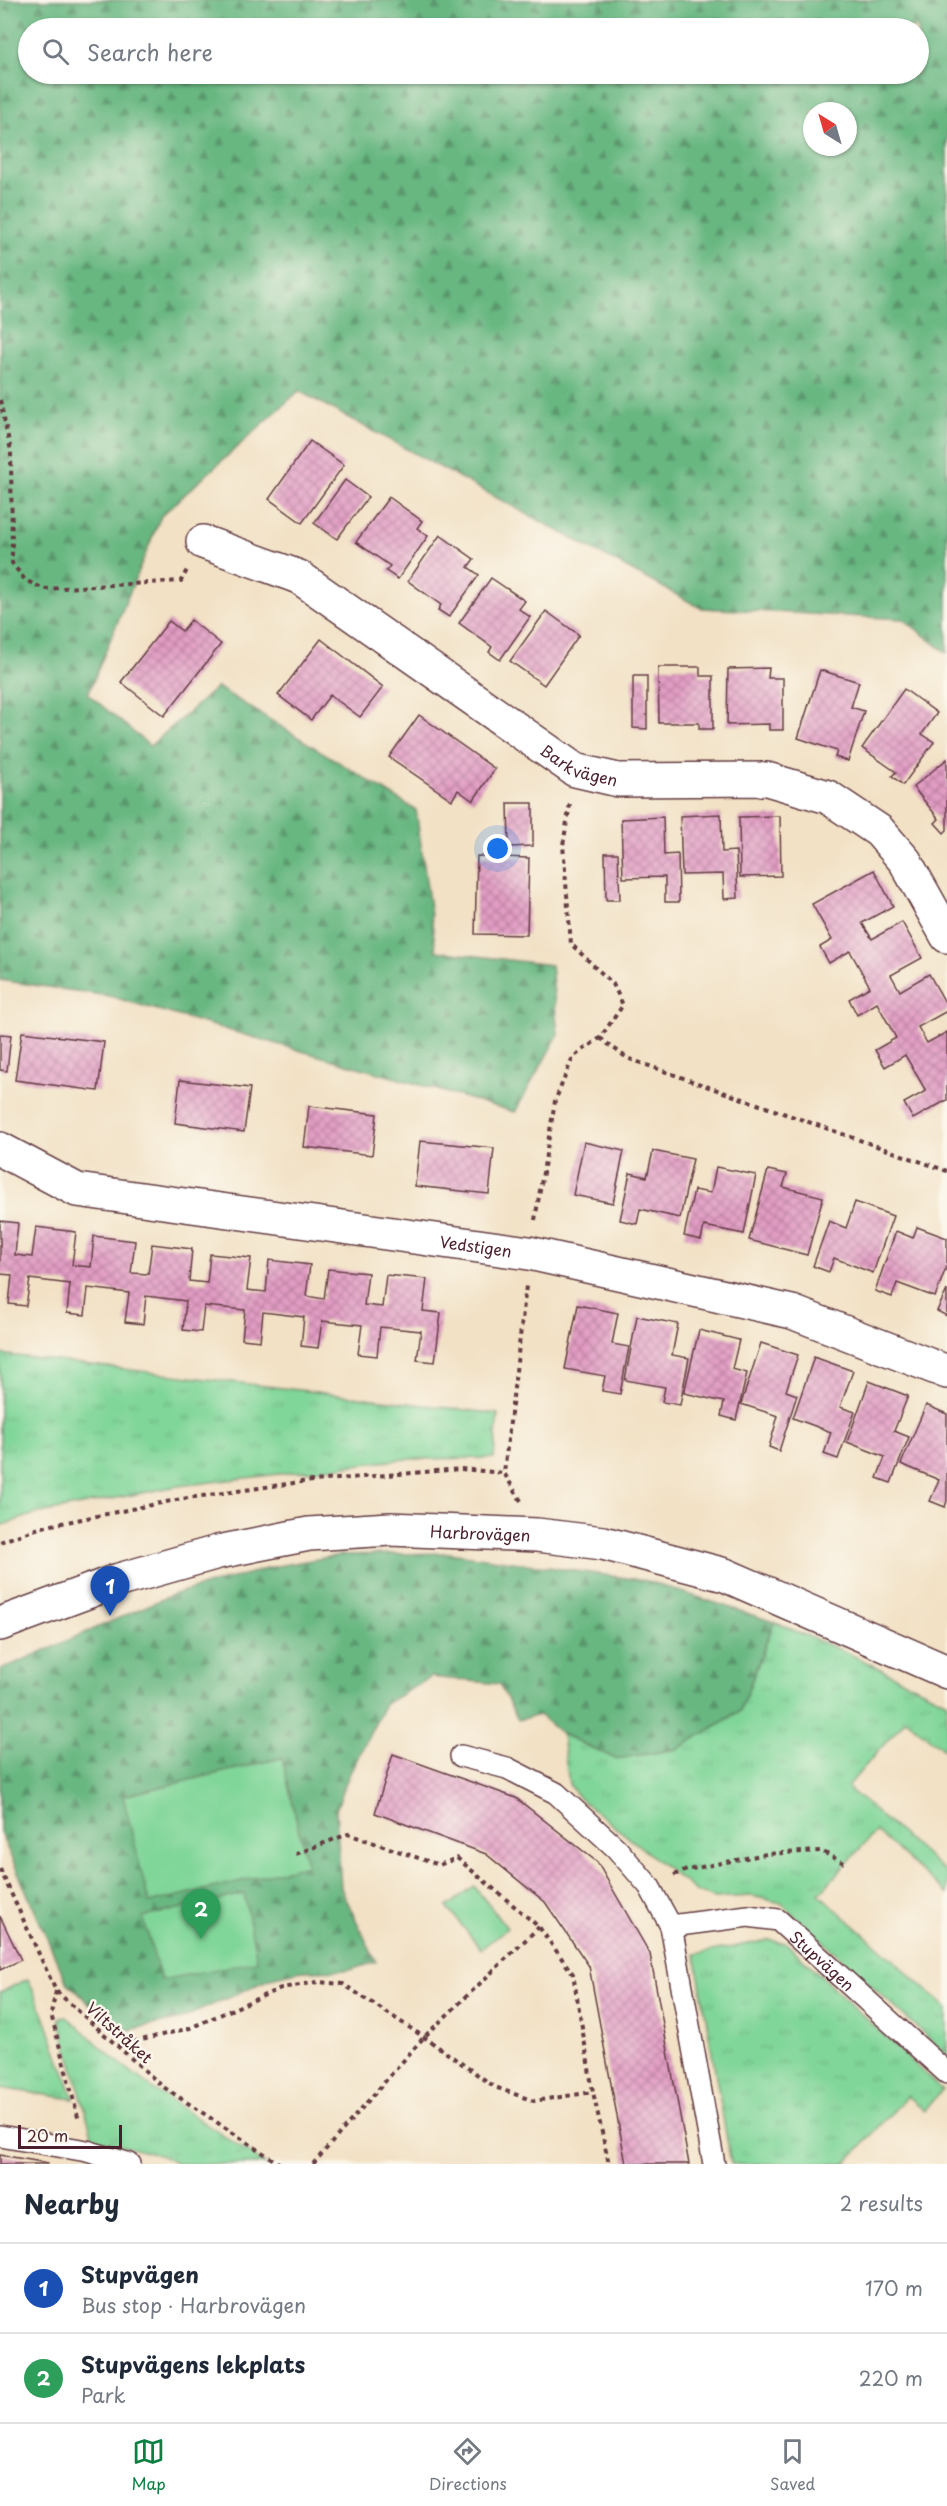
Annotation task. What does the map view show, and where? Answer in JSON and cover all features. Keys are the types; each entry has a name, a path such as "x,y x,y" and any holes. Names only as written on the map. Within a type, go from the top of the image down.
{"street":[{"name":"Barkvägen","path":"203,542 299,577 575,770 618,780 767,779 828,797 879,831 905,861 947,936"},
{"name":"Vedstigen","path":"0,1149 77,1190 529,1253 792,1312 947,1372"},
{"name":"Harbrovägen","path":"0,1624 119,1580 218,1552 309,1534 390,1529 537,1535 603,1543 726,1575 947,1672"}],"lane":[{"path":"460,1756 507,1768 556,1793 616,1848 649,1886 670,1926 714,2164"},
{"name":"Stupvägen","path":"670,1926 748,1916 778,1920 947,2073"},
{"path":"0,2136 87,2151 130,2164"}],"path":[{"path":"0,400 11,451 12,563 25,580 44,589 181,581 203,542"},
{"path":"0,1542 42,1527 158,1503 301,1482 461,1469 504,1473 529,1253 555,1101 573,1057 600,1038 623,1005 613,984 571,944 563,845 575,770"},
{"path":"600,1038 627,1058 947,1171"},
{"path":"296,1854 348,1834 439,1865 457,1858 540,1927 573,1974 593,2092 609,2164"},
{"path":"649,1886 687,1870 766,1854 821,1851 846,1864"},
{"name":"Viltstråket","path":"0,1869 56,1991 162,2086 280,2164"},
{"path":"313,2164 424,2037 540,1927"},
{"path":"117,2046 190,2028 281,1988 318,1982 343,1984 495,2087 534,2101 593,2092"},
{"path":"56,1991 51,2014 87,2151"}],"green space":[{"path":"0,0 947,0 947,653 903,619 701,608 299,391 161,516 88,694 150,746 217,687 416,810 436,951 551,965 558,1035 515,1112 109,996 0,980"},
{"path":"0,1354 498,1414 494,1458 406,1459 178,1486 35,1514 0,1526"},
{"path":"449,1553 648,1581 774,1622 740,1711 678,1749 616,1759 562,1734 539,1715 518,1720 499,1684 431,1677 385,1704 348,1777 336,1810 341,1888 376,1962 350,1970 302,1971 274,1977 181,2019 119,2032 66,1981 0,1832 0,1670 174,1594 277,1566 341,1555","holes":["281,1758 307,1865 123,1796"]},
{"path":"774,1622 848,1653 947,1702 947,1753 906,1719 847,1787 947,1873 947,1894 876,1831 819,1894 947,2008 947,2055 781,1903 752,1896 714,1898 697,1892 579,1798 569,1784 562,1734 616,1759 740,1711"},
{"path":"282,1758 307,1865 149,1903 123,1796"},
{"path":"474,1886 507,1928 481,1949 447,1907"},
{"path":"244,1894 257,1961 161,1980 143,1917"},
{"path":"769,1940 786,1943 942,2090 925,2111 907,2096 845,2164 731,2164 695,1954"},
{"path":"28,1979 43,2013 74,2099 0,2088 0,1992"},
{"path":"66,2016 151,2087 265,2164 177,2164 162,2156 93,2138 59,2018"}],"building":[{"path":"310,441 344,465 302,523 269,499"},
{"path":"345,480 368,497 337,539 314,523"},
{"path":"389,497 422,521 417,528 428,536 398,579 386,571 390,566 356,542"},
{"path":"440,535 474,559 468,567 479,575 449,617 438,610 441,605 408,581"},
{"path":"491,578 525,601 519,609 530,617 500,660 489,652 492,647 459,623"},
{"path":"546,611 579,635 544,685 510,661"},
{"path":"191,620 221,644 164,716 121,682 169,621 182,631"},
{"path":"321,639 383,687 360,717 330,695 311,720 278,695"},
{"path":"658,667 700,667 700,676 713,676 713,729 699,729 699,723 659,723"},
{"path":"769,668 768,678 783,678 783,730 769,730 769,724 727,725 728,669"},
{"path":"820,670 859,682 851,707 864,711 848,761 835,757 837,751 798,738"},
{"path":"633,676 647,676 647,729 633,728"},
{"path":"904,689 937,713 922,734 934,742 903,785 892,776 896,772 862,748"},
{"path":"419,715 495,769 473,801 458,790 452,800 389,757"},
{"path":"947,759 947,830 944,833 935,823 939,819 913,787"},
{"path":"508,803 533,803 533,846 509,847"},
{"path":"721,814 722,852 736,851 738,898 724,899 723,874 682,875 680,816"},
{"path":"780,816 781,876 740,877 739,817"},
{"path":"663,817 664,855 678,854 679,902 665,902 665,877 623,878 621,819"},
{"path":"605,853 618,853 620,900 606,900"},
{"path":"477,856 529,858 527,935 475,934"},
{"path":"874,870 893,906 862,923 872,939 902,922 922,958 891,975 900,991 929,974 947,1006 947,1011 918,1027 927,1043 947,1032 947,1100 913,1119 904,1103 926,1091 905,1055 885,1067 875,1050 896,1038 877,1003 857,1015 849,999 870,987 850,951 829,963 820,947 832,940 812,904"},
{"path":"22,1032 104,1042 98,1091 15,1080"},
{"path":"0,1034 11,1035 7,1071 0,1070"},
{"path":"180,1080 250,1088 244,1132 175,1123"},
{"path":"309,1106 377,1114 372,1155 304,1147"},
{"path":"420,1141 494,1148 489,1194 415,1186"},
{"path":"584,1142 624,1151 613,1203 573,1195"},
{"path":"653,1151 693,1159 680,1218 640,1209 637,1224 620,1220 630,1173 647,1177"},
{"path":"716,1167 756,1175 744,1234 704,1226 701,1240 684,1236 694,1190 711,1193"},
{"path":"768,1170 787,1174 783,1187 823,1197 807,1255 749,1240"},
{"path":"855,1202 893,1216 873,1273 834,1258 829,1272 813,1266 829,1221 846,1228"},
{"path":"0,1221 18,1223 15,1255 32,1257 36,1227 76,1232 72,1265 91,1267 94,1236 135,1241 131,1273 148,1274 152,1244 192,1249 189,1281 207,1283 210,1254 251,1258 247,1290 266,1292 269,1260 310,1265 306,1296 324,1299 328,1269 368,1273 364,1305 382,1307 386,1275 427,1279 423,1311 441,1313 435,1362 417,1360 421,1331 380,1327 377,1356 358,1354 362,1325 322,1321 318,1348 301,1346 304,1317 263,1312 260,1341 242,1339 245,1310 204,1306 201,1332 183,1330 186,1301 146,1296 143,1324 125,1322 129,1293 88,1288 85,1315 67,1313 70,1284 30,1279 26,1306 9,1304 12,1275 0,1274"},
{"path":"917,1227 947,1238 947,1265 935,1297 897,1283 892,1297 875,1291 896,1231 913,1238"},
{"path":"947,1290 947,1316 937,1311"},
{"path":"578,1305 618,1313 612,1344 629,1347 620,1394 602,1391 605,1376 565,1369"},
{"path":"637,1316 678,1324 672,1355 689,1358 680,1405 662,1402 665,1387 625,1380"},
{"path":"699,1330 739,1340 732,1369 747,1373 736,1420 721,1416 724,1402 684,1393"},
{"path":"761,1343 798,1355 786,1391 797,1395 779,1451 769,1447 778,1416 741,1404"},
{"path":"814,1357 853,1371 840,1407 855,1412 838,1459 824,1454 831,1432 793,1418"},
{"path":"869,1381 908,1396 894,1431 909,1437 891,1483 877,1478 885,1457 847,1442"},
{"path":"926,1405 947,1414 947,1501 945,1507 930,1501 939,1480 901,1464"},
{"path":"393,1754 516,1798 597,1862 650,1954 689,2164 626,2164 589,1966 545,1902 486,1854 375,1813"},
{"path":"0,1916 21,1960 0,1970"},
{"path":"0,2155 48,2163 48,2164 0,2164"}],"place":[{"name":"Stupvägen","path":"110,1616"},
{"name":"Stupvägens lekplats","path":"201,1939"}]}
